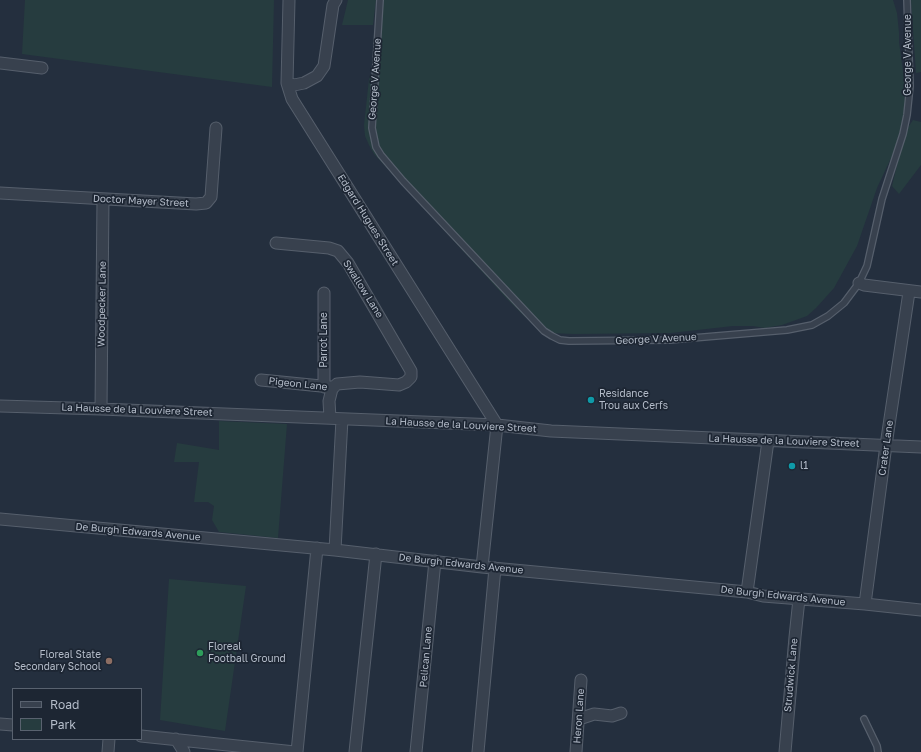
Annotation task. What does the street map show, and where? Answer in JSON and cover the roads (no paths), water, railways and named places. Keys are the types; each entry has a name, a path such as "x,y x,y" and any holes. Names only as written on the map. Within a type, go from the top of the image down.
{"street":[{"name":"Edgard Hugues Street","path":"289,0 287,83 292,99 497,425"},
{"path":"287,83 294,85 304,83 317,76 324,66 333,5 336,0"},
{"path":"0,63 42,68"},
{"name":"Doctor Mayer Street","path":"0,193 103,200 196,204 206,203 211,197 216,128"},
{"name":"Woodpecker Lane","path":"101,409 103,200"},
{"name":"Swallow Lane","path":"276,244 329,248 338,251 348,263 412,371 411,377 406,382"},
{"path":"859,283 909,292 921,292"},
{"name":"Crater Lane","path":"865,604 886,445 909,292"},
{"name":"Parrot Lane","path":"324,293 332,386 330,418"},
{"name":"Pigeon Lane","path":"261,380 332,386 360,382 399,385 406,382"},
{"name":"La Hausse de la Louviere Street","path":"0,406 342,418 497,425 551,431 921,447"},
{"path":"335,550 342,418"},
{"path":"482,567 497,425"},
{"path":"747,592 768,441"},
{"name":"De Burgh Edwards Avenue","path":"0,519 317,548 482,567 747,592 763,596 921,610"},
{"path":"142,736 296,752 317,548"},
{"path":"355,752 376,554"},
{"name":"Pelican Lane","path":"416,752 435,561"},
{"path":"478,752 495,568"},
{"name":"Strudwick Lane","path":"785,752 799,599"},
{"name":"Heron Lane","path":"576,752 581,680"},
{"path":"579,719 594,714 612,716 621,713"},
{"path":"0,724 12,725"},
{"path":"176,739 184,752"},
{"path":"108,752 109,740"}],"lane":[{"name":"George V Avenue","path":"380,0 372,128 376,147 408,187 544,331 560,340 569,341 669,340 787,330 812,325 828,316 844,303 859,283 867,266 882,199 903,134 910,86 908,0"},
{"path":"864,719 877,746 878,752"}],"place":[{"name":"Residance Trou aux Cerfs","path":"591,400"},
{"name":"l1","path":"792,466"},
{"name":"Floreal Football Ground","path":"200,653"},
{"name":"Floreal State Secondary School","path":"109,661"}]}
